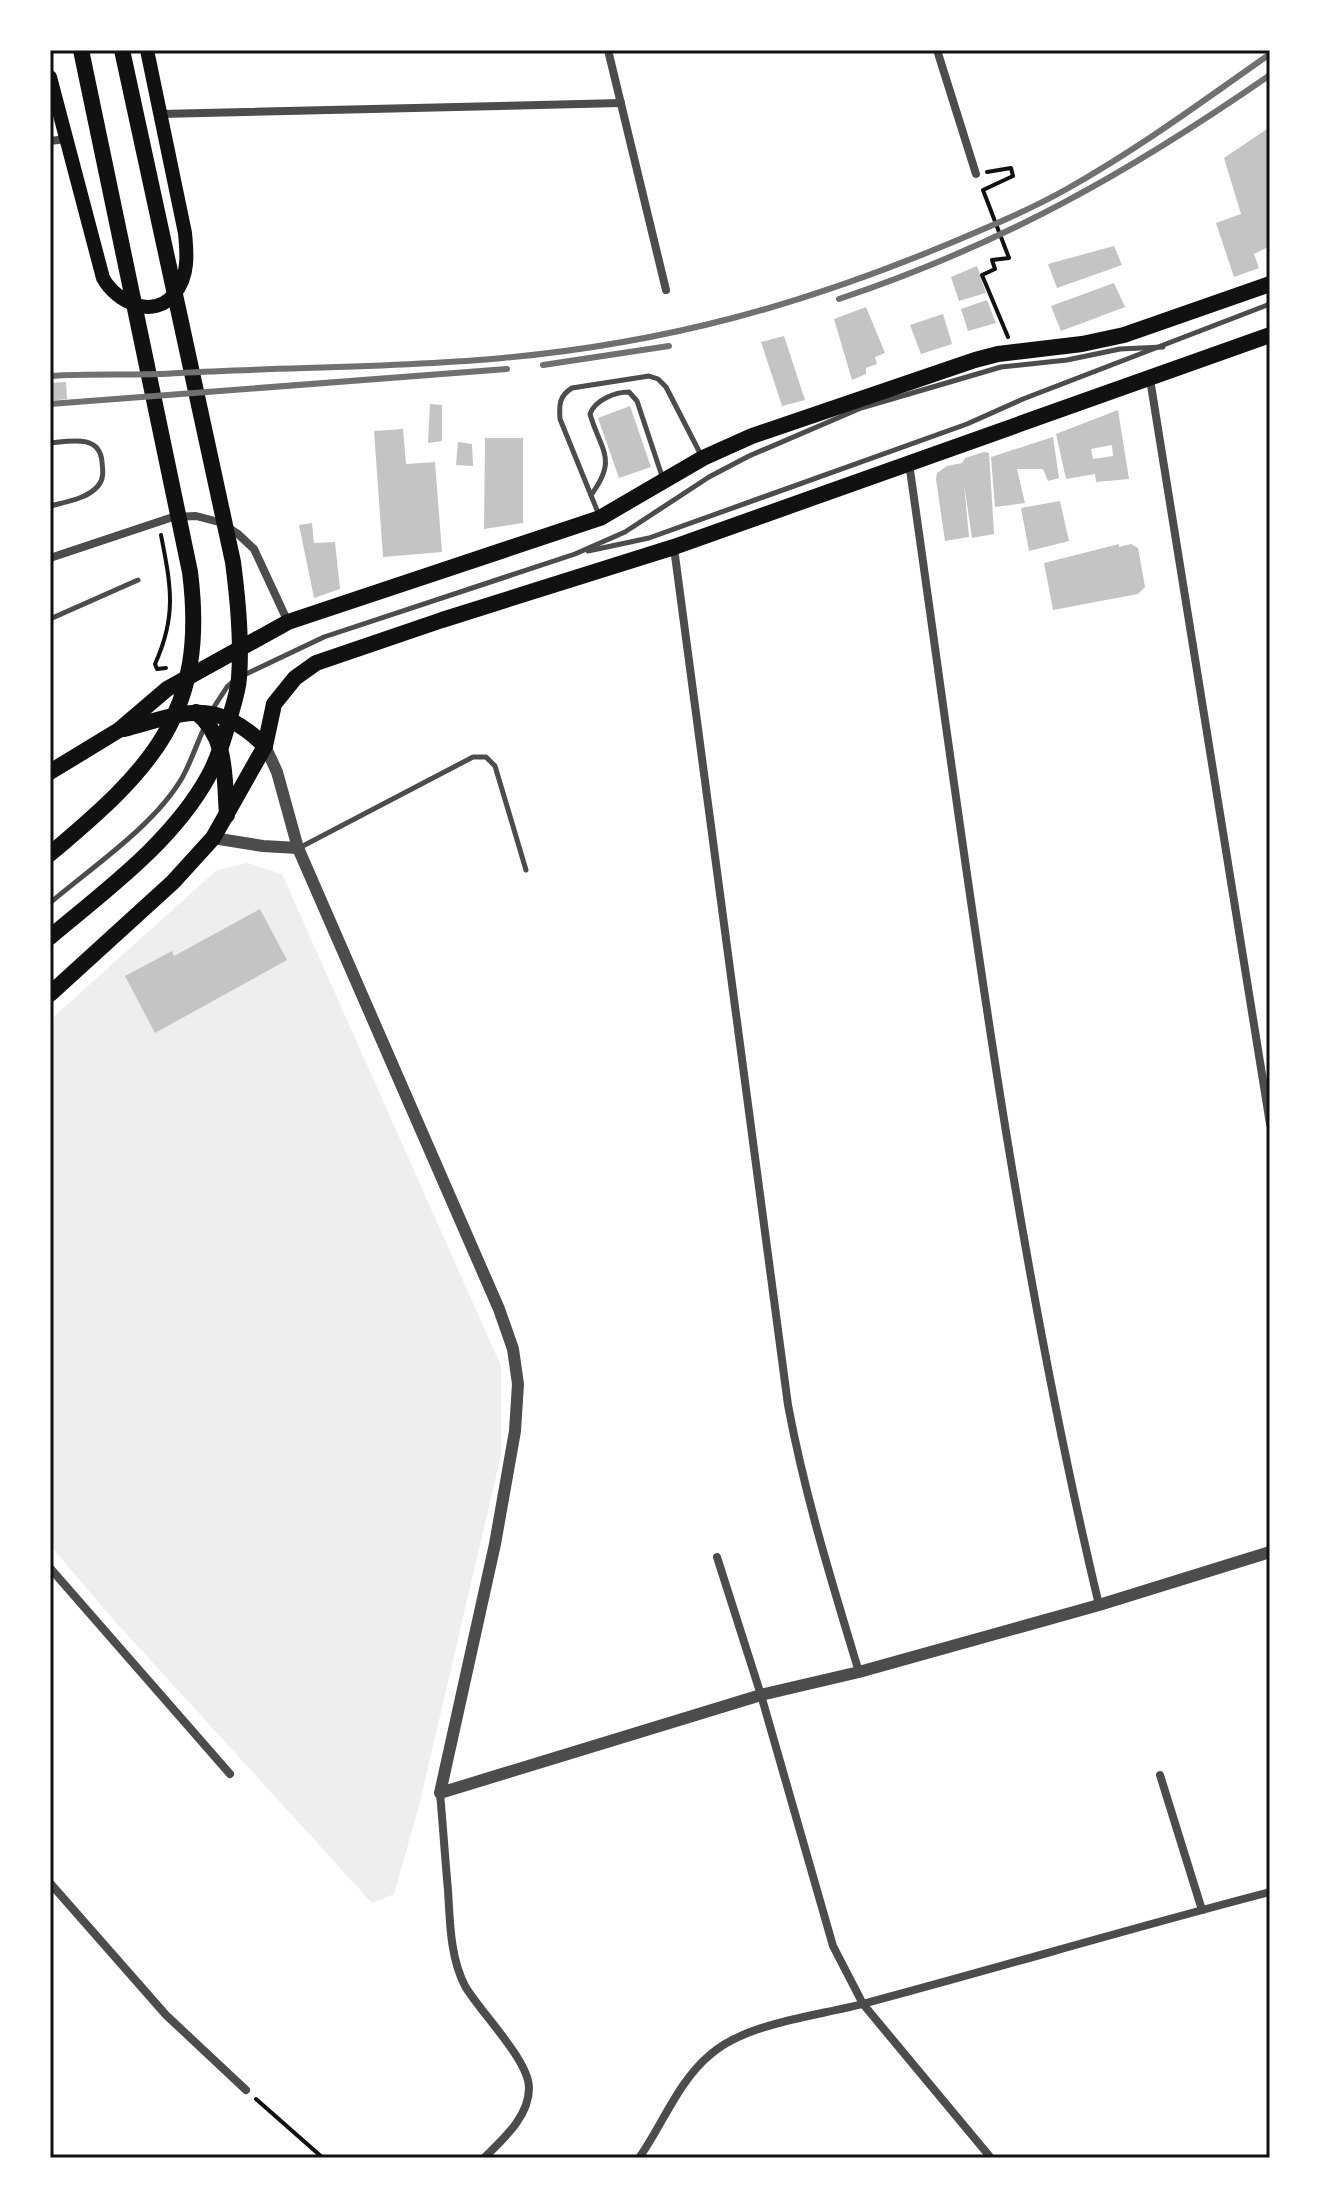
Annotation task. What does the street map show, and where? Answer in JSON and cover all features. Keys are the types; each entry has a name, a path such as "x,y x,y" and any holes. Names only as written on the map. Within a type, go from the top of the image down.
{"main road":[{"path":"50,854 121,792 154,754 182,700 191,670 194,603 81,50"},
{"path":"50,937 152,848 208,778 226,733 239,678 233,562 122,50"},
{"path":"50,77 103,278 110,291 130,304 159,304 175,295 187,257 185,233 147,50"},
{"path":"50,772 119,730 167,689 288,622 600,518 703,458 752,436 975,360 1124,335 1270,284"},
{"path":"50,994 173,882 213,838 265,746 274,704 281,692 316,663 674,547 1270,335"},
{"path":"119,730 204,715 249,730 265,746"},
{"path":"204,715 221,751 227,817"}],"street":[{"path":"608,50 666,290"},
{"path":"937,50 976,174"},
{"path":"160,114 621,103"},
{"path":"50,141 66,139"},
{"path":"1150,378 1270,1124"},
{"path":"909,463 1013,1188 1063,1453 1099,1605"},
{"path":"50,558 173,517 196,516 219,522 254,549 288,622"},
{"path":"674,547 788,1405 817,1538 859,1672"},
{"path":"265,746 277,772 298,848 499,1309 513,1349 518,1384 515,1431 495,1544 440,1793 457,1969 466,1987 525,2070 529,2088 523,2111 510,2132 484,2158"},
{"path":"213,838 298,848"},
{"path":"440,1793 761,1695 859,1672 1099,1605 1270,1552"},
{"path":"717,1557 761,1695 833,1946 863,2004 991,2158"},
{"path":"50,1568 230,1774"},
{"path":"1160,1775 1202,1910"},
{"path":"50,1883 166,2015 246,2090"},
{"path":"639,2158 688,2078 712,2053 733,2039 1270,1892"}],"lane":[{"path":"50,903 143,824 166,798 181,779 204,715 236,680 324,637 575,554 664,533 967,424 1023,399 1270,304"},
{"path":"575,554 625,532 709,477 749,456 861,408 1001,367 1067,360 1120,349 1163,347"},
{"path":"600,518 560,419 559,403 564,393 572,388 649,376 658,379 666,387 703,458"},
{"path":"591,495 606,470 607,459 590,414 599,402 621,392 629,392 637,401 664,481"},
{"path":"50,443 87,440 102,454 103,475 97,487 84,496 50,506"},
{"path":"50,619 138,580"},
{"path":"298,848 473,757 486,757 495,766 526,870"}],"path":[{"path":"976,174 1011,168 1013,176 983,190 1009,258 992,260 995,269 982,275 1004,323 1013,352"},
{"path":"246,2090 323,2158"}],"shaded area":[{"path":"247,863 282,874 501,1366 501,1455 419,1806 394,1894 372,1903 112,1618 50,1545 50,1020 217,870"}],"building":[{"path":"1270,127 1270,246 1254,254 1259,268 1234,277 1216,223 1241,214 1224,158"},
{"path":"1114,246 1122,265 1057,288 1048,264"},
{"path":"977,266 986,293 959,301 951,277"},
{"path":"1114,283 1125,307 1061,331 1051,306"},
{"path":"987,300 996,323 968,331 961,309"},
{"path":"866,307 885,353 875,357 877,364 866,368 866,374 852,380 834,319"},
{"path":"943,314 952,344 921,354 910,325"},
{"path":"784,336 805,400 782,406 761,342"},
{"path":"66,382 67,399 50,401 50,383"},
{"path":"430,404 442,405 442,441 428,443"},
{"path":"630,406 651,467 619,478 598,418"},
{"path":"1118,410 1129,479 1096,482 1095,474 1066,479 1056,434","holes":["1112,445 1113,456 1093,459 1091,449"]},
{"path":"403,429 406,464 435,462 442,552 383,557 374,431"},
{"path":"1053,437 1059,478 1048,481 1043,469 1017,469 1025,503 995,507 991,457"},
{"path":"485,438 523,438 523,523 484,529"},
{"path":"458,442 472,444 473,466 456,465"},
{"path":"984,452 989,453 994,534 972,538 964,484 969,537 945,541 937,473"},
{"path":"1060,501 1069,541 1029,551 1021,508"},
{"path":"312,523 314,543 335,542 340,589 314,598 299,525"},
{"path":"1119,544 1119,547 1131,544 1138,548 1145,587 1138,594 1053,610 1044,563"},
{"path":"260,909 287,960 155,1033 125,976 172,951 174,956"}],"railway":[{"path":"50,376 382,366 503,358 621,342 733,318 842,285 1038,204 1144,142 1270,54"},
{"path":"839,299 955,255 1063,203 1166,143 1270,75"},
{"path":"543,365 669,346"},
{"path":"50,404 507,369"}]}
